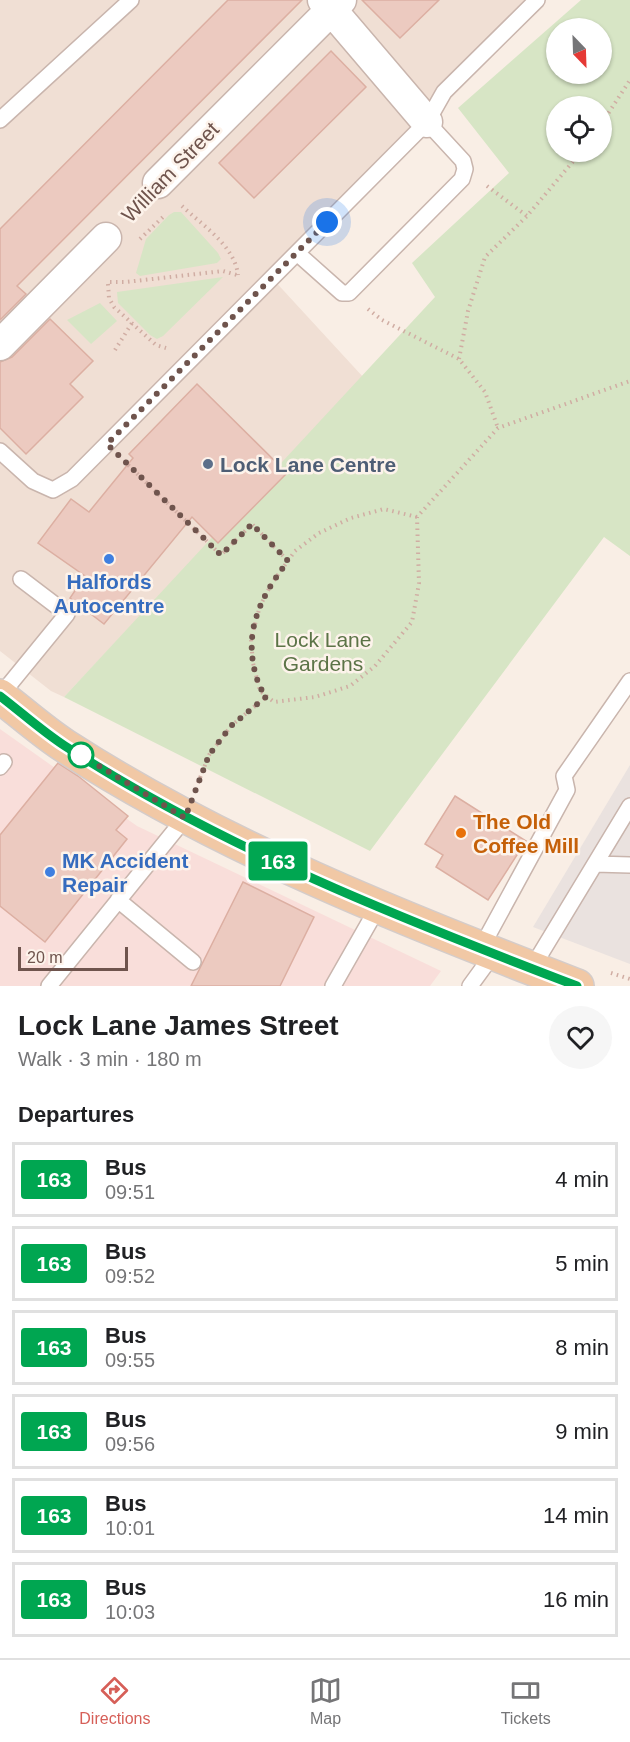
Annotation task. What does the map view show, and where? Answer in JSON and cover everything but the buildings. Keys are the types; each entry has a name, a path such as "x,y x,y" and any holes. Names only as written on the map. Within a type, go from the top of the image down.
{"main road":[{"path":"0,696 63,745 185,818 378,907 577,986"}],"street":[{"path":"332,3 427,122"},
{"name":"William Street","path":"168,193 332,3"},
{"name":"William Street","path":"0,345 63,281 120,241"}],"lane":[{"path":"0,120 130,0"},
{"path":"0,451 33,481 53,490 72,480 427,122 444,92 537,0"},
{"path":"297,253 342,293 349,293 462,178 465,170 463,161 427,122"},
{"path":"0,696 67,614 21,579"},
{"path":"470,986 567,790 564,776 630,681"},
{"path":"532,968 630,806"},
{"path":"49,986 185,818"},
{"path":"595,864 630,865"},
{"path":"118,900 193,962"},
{"path":"333,986 378,907"}],"path":[{"path":"612,108 630,80"},
{"path":"459,359 468,311 484,257 527,216 573,162"},
{"path":"465,170 527,216"},
{"path":"120,241 168,193 228,249 236,263 238,275"},
{"path":"63,281 126,282 223,271 238,275 260,290"},
{"path":"115,272 108,282 109,298 114,307 156,345 173,347"},
{"path":"231,283 238,275"},
{"path":"349,293 382,320 459,359 485,392 498,428"},
{"path":"115,350 132,323"},
{"path":"417,517 384,509 351,518 319,533 295,551 272,583 260,606 251,639 253,663 260,691 274,702 315,697 350,686 382,657 412,622 419,583 417,517 498,428 630,381"},
{"path":"107,444 221,555 252,524 288,561"},
{"path":"185,818 209,755 231,726 267,696"}],"shaded area":[{"path":"0,0 544,0 272,278 364,378 64,697 51,691 0,651"},
{"path":"0,729 137,826 441,971 430,986 0,986"},
{"path":"630,765 630,964 533,927"}],"green space":[{"name":"Lock Lane Gardens","path":"581,0 630,0 630,556 604,537 370,851 64,697 435,297 412,263 509,173 458,108 546,31 546,84 612,84 612,18 560,18"},
{"path":"174,212 181,212 221,259 217,263 140,276 136,273 146,239"},
{"path":"223,277 163,336 157,339 150,335 118,303 117,292"},
{"path":"100,303 117,321 91,344 67,320"}],"bus line":[{"name":"163","path":"0,696 63,745 185,818 394,915 577,986"}],"place":[{"name":"Lock Lane Centre","path":"208,464"},
{"name":"Halfords Autocentre","path":"109,559"},
{"name":"The Old Coffee Mill","path":"461,833"},
{"name":"MK Accident Repair","path":"50,872"}],"route":[{"path":"81,755 185,818 209,755 231,726 267,696 260,691 253,663 251,639 260,606 272,583 288,561 252,524 221,555 107,444 327,222"}]}
